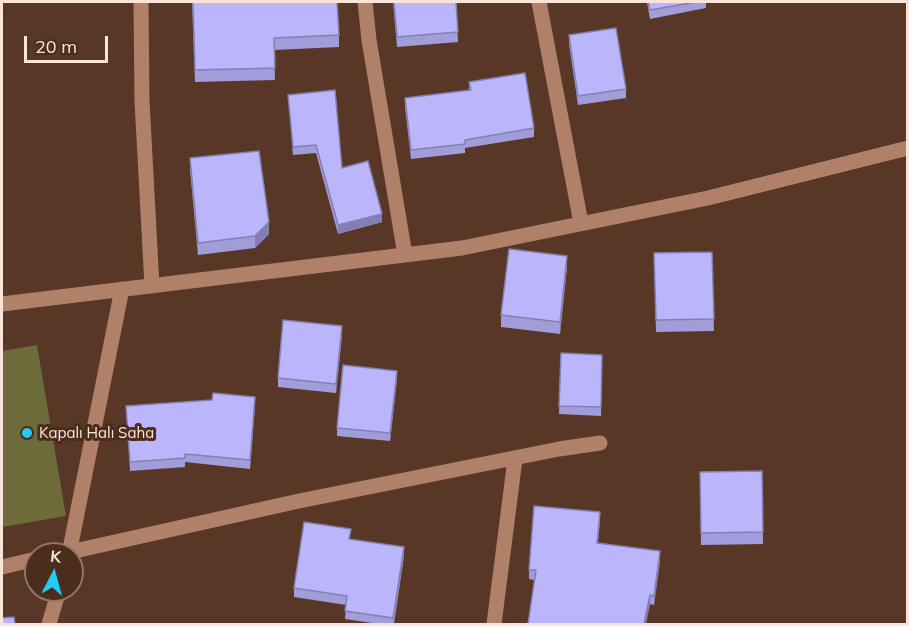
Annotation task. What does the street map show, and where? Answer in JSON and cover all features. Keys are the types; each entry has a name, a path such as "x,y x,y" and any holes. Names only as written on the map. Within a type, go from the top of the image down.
{"street":[{"path":"141,2 142,101 152,286"},
{"path":"365,2 369,40 405,255"},
{"path":"539,2 581,223"},
{"path":"2,304 462,248 708,198 908,148"},
{"path":"68,542 122,289"},
{"path":"84,549 299,501 559,449 600,443"},
{"path":"494,624 515,459"},
{"path":"2,567 24,562"},
{"path":"49,624 55,602"}],"shaded area":[{"name":"Kapalı Halı Saha","path":"37,345 66,516 2,527 2,351"}],"building":[{"path":"193,2 337,2 339,35 274,38 275,68 195,70"},
{"path":"394,2 456,2 458,32 397,37"},
{"path":"648,2 696,2 650,10"},
{"path":"616,28 626,89 578,96 569,35"},
{"path":"525,73 534,128 465,140 465,144 411,150 405,98 471,90 469,82"},
{"path":"335,90 342,168 368,161 382,214 338,225 316,145 293,147 288,95"},
{"path":"259,151 269,222 255,236 198,243 190,158"},
{"path":"509,249 567,256 560,322 501,315"},
{"path":"712,252 714,319 656,320 654,253"},
{"path":"283,320 342,326 336,384 278,378"},
{"path":"561,353 602,355 601,407 559,406"},
{"path":"343,365 397,371 390,433 337,428"},
{"path":"213,393 255,397 250,460 185,454 185,458 130,462 126,406 212,400"},
{"path":"762,471 763,532 701,533 700,472"},
{"path":"534,506 600,512 597,543 660,551 654,596 650,595 644,624 528,624 536,570 529,570"},
{"path":"304,522 351,529 349,539 404,547 393,618 345,611 347,596 294,588"},
{"path":"14,617 15,624 2,624 2,618"}],"place":[{"name":"Kapalı Halı Saha","path":"27,433"}]}
